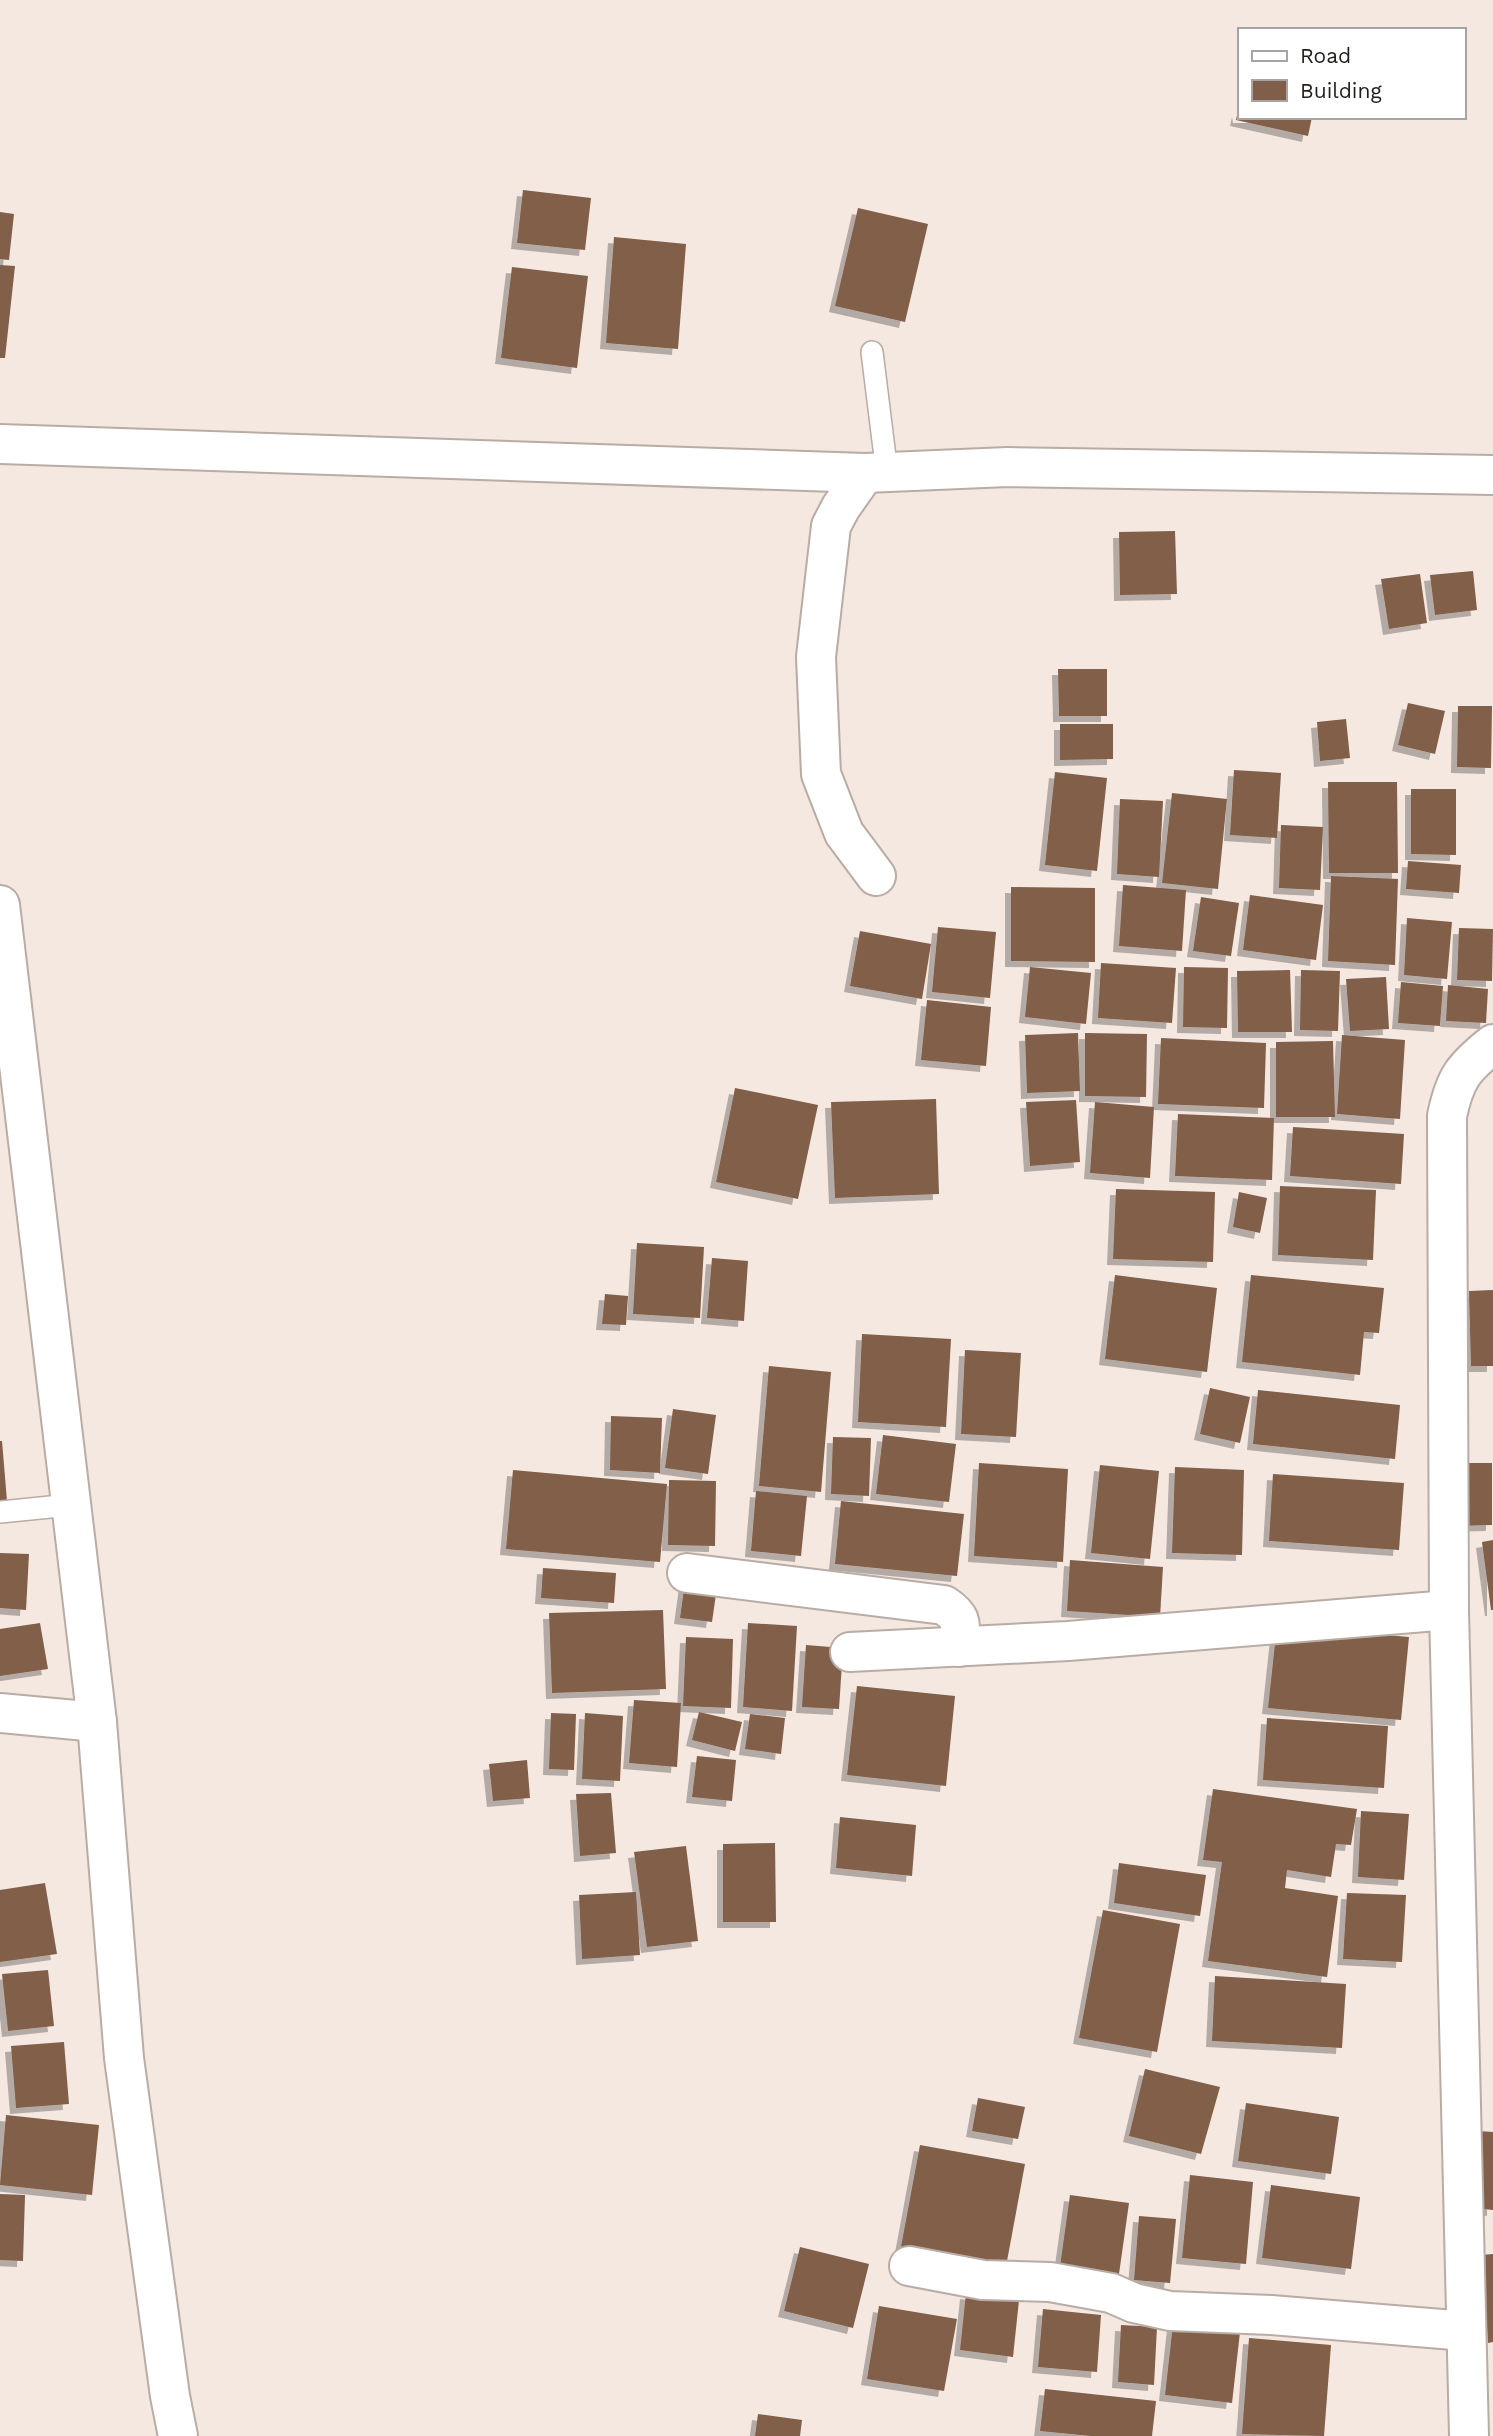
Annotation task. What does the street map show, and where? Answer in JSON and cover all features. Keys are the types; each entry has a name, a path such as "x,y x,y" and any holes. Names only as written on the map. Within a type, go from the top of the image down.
{"street":[{"path":"0,444 876,473 1008,467 1493,475"},
{"path":"876,473 841,507 831,526 816,657 821,774 844,833 876,876"},
{"path":"0,905 97,1722 124,2058 170,2396 178,2436"},
{"path":"1469,2436 1449,1609 1447,1116 1452,1092 1462,1072 1493,1044"},
{"path":"687,1573 944,1605 956,1613 961,1622 959,1647"},
{"path":"850,1652 1068,1641 1449,1609"},
{"path":"0,1713 97,1722"},
{"path":"909,2266 983,2280 1050,2282 1111,2293 1134,2303 1170,2311 1271,2315 1466,2331"}],"lane":[{"path":"872,352 876,473"},
{"path":"0,1512 70,1505"}],"building":[{"path":"1238,111 1238,119 1312,119 1308,136 1236,120"},
{"path":"523,190 591,198 585,250 517,243"},
{"path":"858,208 928,224 905,322 835,306"},
{"path":"0,212 14,214 9,260 0,259"},
{"path":"614,237 686,244 678,349 606,343"},
{"path":"0,265 15,266 5,358 0,358"},
{"path":"512,267 588,276 577,368 501,358"},
{"path":"1175,531 1177,594 1120,595 1119,532"},
{"path":"1473,571 1477,610 1435,615 1430,575"},
{"path":"1420,574 1427,623 1389,629 1381,579"},
{"path":"1058,669 1107,669 1107,716 1059,716"},
{"path":"1408,703 1445,711 1435,754 1398,745"},
{"path":"1458,706 1492,706 1491,768 1457,767"},
{"path":"1346,719 1350,758 1320,761 1317,722"},
{"path":"1060,724 1113,724 1113,759 1060,760"},
{"path":"1234,770 1281,773 1277,838 1230,835"},
{"path":"1055,772 1107,778 1097,871 1045,865"},
{"path":"1328,782 1397,782 1398,873 1329,873"},
{"path":"1411,789 1456,789 1456,855 1411,854"},
{"path":"1172,793 1227,799 1218,889 1162,883"},
{"path":"1120,799 1163,801 1159,877 1117,874"},
{"path":"1281,825 1323,827 1320,890 1279,888"},
{"path":"1408,861 1461,865 1459,893 1406,889"},
{"path":"1331,876 1398,879 1395,965 1328,961"},
{"path":"1123,885 1186,890 1182,951 1119,946"},
{"path":"1011,887 1095,888 1095,962 1011,961"},
{"path":"1250,895 1323,905 1316,960 1243,950"},
{"path":"1201,897 1239,903 1231,956 1193,951"},
{"path":"1407,918 1452,922 1447,979 1404,975"},
{"path":"938,927 996,932 990,998 932,992"},
{"path":"1459,928 1493,929 1492,981 1457,980"},
{"path":"860,931 931,944 922,999 850,986"},
{"path":"1101,963 1176,968 1172,1023 1098,1018"},
{"path":"1030,967 1091,973 1086,1024 1025,1017"},
{"path":"1184,967 1228,968 1227,1028 1183,1027"},
{"path":"1290,970 1292,1032 1238,1032 1237,971"},
{"path":"1301,970 1340,971 1338,1031 1300,1030"},
{"path":"1386,977 1389,1029 1350,1031 1346,979"},
{"path":"1401,982 1443,986 1440,1026 1398,1023"},
{"path":"1448,985 1488,989 1486,1023 1446,1021"},
{"path":"927,1000 991,1007 986,1066 921,1060"},
{"path":"1078,1033 1080,1091 1027,1093 1025,1035"},
{"path":"1085,1033 1147,1034 1146,1097 1085,1096"},
{"path":"1342,1035 1405,1040 1400,1119 1337,1114"},
{"path":"1161,1038 1266,1043 1264,1108 1158,1104"},
{"path":"1333,1041 1335,1117 1276,1117 1276,1042"},
{"path":"735,1088 818,1105 798,1199 716,1182"},
{"path":"936,1099 939,1194 835,1198 831,1102"},
{"path":"1076,1100 1080,1162 1030,1166 1026,1102"},
{"path":"1095,1102 1154,1107 1150,1178 1090,1173"},
{"path":"1178,1114 1274,1118 1272,1180 1175,1176"},
{"path":"1293,1127 1404,1134 1401,1184 1290,1176"},
{"path":"1280,1186 1376,1190 1373,1260 1278,1255"},
{"path":"1116,1189 1215,1192 1213,1262 1113,1259"},
{"path":"1239,1192 1267,1198 1260,1233 1233,1227"},
{"path":"637,1243 704,1247 700,1318 633,1314"},
{"path":"712,1258 748,1261 744,1321 707,1318"},
{"path":"1115,1275 1217,1288 1207,1372 1105,1359"},
{"path":"1251,1275 1384,1288 1379,1333 1364,1332 1360,1375 1242,1362"},
{"path":"1493,1290 1493,1366 1471,1366 1469,1291"},
{"path":"605,1294 628,1296 626,1325 602,1324"},
{"path":"862,1334 951,1339 946,1427 858,1422"},
{"path":"965,1350 1021,1353 1016,1437 961,1434"},
{"path":"769,1366 831,1372 821,1492 759,1486"},
{"path":"1210,1388 1250,1397 1240,1443 1200,1434"},
{"path":"1258,1390 1400,1405 1395,1459 1253,1444"},
{"path":"673,1409 716,1415 708,1474 665,1468"},
{"path":"611,1416 662,1418 660,1473 610,1470"},
{"path":"883,1435 956,1444 949,1502 876,1494"},
{"path":"833,1437 871,1438 869,1496 831,1494"},
{"path":"0,1441 7,1501 0,1502"},
{"path":"979,1463 1068,1469 1063,1562 974,1556"},
{"path":"1452,1463 1492,1463 1492,1525 1453,1526"},
{"path":"1100,1465 1159,1471 1150,1559 1091,1553"},
{"path":"1175,1467 1244,1470 1242,1555 1172,1553"},
{"path":"513,1470 667,1484 660,1562 506,1549"},
{"path":"1273,1474 1404,1483 1399,1550 1269,1541"},
{"path":"669,1480 716,1481 715,1546 668,1545"},
{"path":"756,1491 807,1496 801,1556 751,1551"},
{"path":"841,1501 964,1514 957,1576 835,1564"},
{"path":"1493,1540 1493,1610 1491,1610 1482,1542"},
{"path":"0,1553 29,1554 26,1610 0,1608"},
{"path":"1070,1560 1163,1567 1160,1617 1067,1611"},
{"path":"543,1568 616,1573 614,1603 541,1598"},
{"path":"686,1575 718,1580 712,1622 680,1618"},
{"path":"663,1610 666,1689 552,1693 549,1613"},
{"path":"40,1623 48,1669 0,1676 0,1629"},
{"path":"748,1623 797,1626 792,1711 743,1707"},
{"path":"1277,1625 1409,1637 1401,1720 1268,1708"},
{"path":"686,1637 733,1639 731,1708 683,1706"},
{"path":"806,1645 843,1648 839,1709 802,1707"},
{"path":"857,1686 955,1696 946,1786 847,1775"},
{"path":"634,1700 681,1703 677,1767 629,1763"},
{"path":"699,1712 742,1722 735,1751 692,1740"},
{"path":"551,1713 576,1714 574,1770 549,1769"},
{"path":"585,1713 623,1716 620,1781 582,1779"},
{"path":"750,1714 785,1718 781,1754 745,1749"},
{"path":"1267,1718 1388,1726 1384,1788 1263,1780"},
{"path":"697,1756 736,1760 732,1801 692,1797"},
{"path":"527,1760 530,1798 493,1801 489,1764"},
{"path":"1213,1789 1357,1809 1351,1845 1336,1844 1331,1877 1287,1870 1285,1888 1338,1896 1327,1977 1208,1961 1222,1862 1203,1860"},
{"path":"611,1793 616,1853 580,1856 576,1794"},
{"path":"1361,1811 1409,1814 1404,1880 1358,1877"},
{"path":"840,1817 916,1825 912,1876 836,1868"},
{"path":"775,1843 776,1922 723,1922 723,1844"},
{"path":"686,1846 698,1941 647,1947 634,1852"},
{"path":"1119,1863 1206,1875 1200,1916 1114,1903"},
{"path":"45,1883 57,1954 0,1962 0,1890"},
{"path":"636,1892 640,1955 582,1959 579,1895"},
{"path":"1347,1893 1406,1895 1402,1962 1343,1959"},
{"path":"1103,1910 1180,1924 1157,2052 1079,2038"},
{"path":"48,1970 54,2026 8,2031 2,1974"},
{"path":"1215,1976 1346,1984 1342,2048 1212,2041"},
{"path":"64,2042 69,2104 16,2108 11,2046"},
{"path":"1145,2069 1220,2087 1201,2154 1129,2136"},
{"path":"978,2098 1025,2107 1018,2139 972,2131"},
{"path":"1246,2103 1339,2117 1331,2174 1238,2161"},
{"path":"6,2115 99,2125 92,2195 0,2185"},
{"path":"1479,2131 1493,2132 1493,2210 1475,2208"},
{"path":"920,2145 1025,2164 1005,2272 900,2252"},
{"path":"1190,2175 1253,2182 1246,2264 1182,2258"},
{"path":"1271,2185 1360,2197 1351,2269 1262,2258"},
{"path":"0,2194 25,2195 23,2261 0,2260"},
{"path":"1070,2195 1129,2203 1119,2274 1060,2266"},
{"path":"1139,2216 1176,2219 1170,2283 1134,2280"},
{"path":"800,2247 869,2264 853,2328 784,2311"},
{"path":"1493,2254 1493,2342 1488,2343 1482,2255"},
{"path":"966,2293 1019,2300 1013,2357 960,2350"},
{"path":"879,2306 957,2319 944,2391 867,2379"},
{"path":"1043,2309 1101,2315 1097,2372 1038,2367"},
{"path":"1173,2324 1240,2332 1232,2403 1165,2395"},
{"path":"1121,2325 1157,2327 1154,2385 1118,2382"},
{"path":"1249,2338 1331,2345 1324,2436 1242,2434"},
{"path":"1045,2389 1156,2401 1152,2436 1091,2436 1040,2431"},
{"path":"758,2414 802,2420 800,2436 755,2436"}]}
